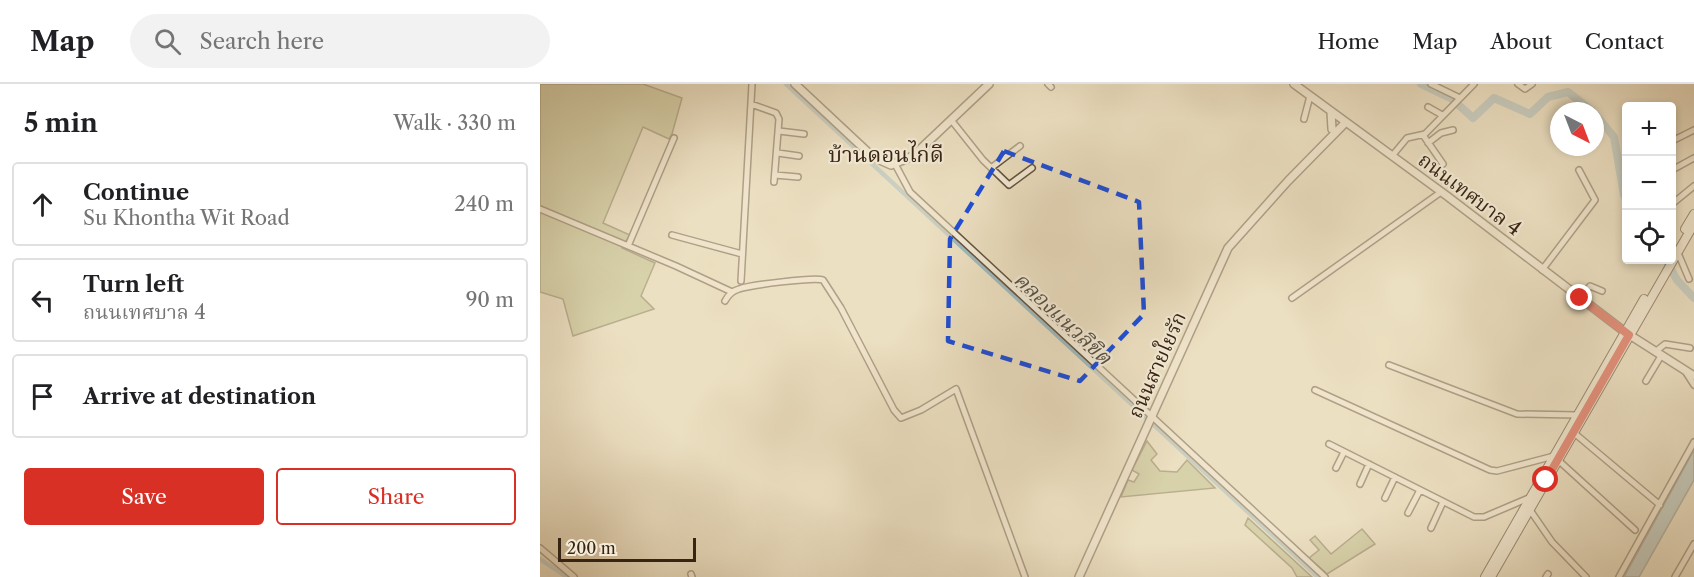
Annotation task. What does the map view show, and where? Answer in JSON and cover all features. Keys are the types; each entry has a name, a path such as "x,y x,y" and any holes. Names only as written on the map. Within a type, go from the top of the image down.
{"main road":[{"path":"1676,252 1691,229 1694,214"},
{"path":"1485,577 1668,264"},
{"path":"1571,431 1577,415 1627,334"},
{"path":"1491,577 1530,510 1534,496"}],"street":[{"path":"741,281 752,84"},
{"path":"795,84 873,157 884,164 895,164 913,156 989,84"},
{"name":"ถนนเทศบาล 4","path":"1294,84 1441,192 1627,334 1694,376"},
{"path":"1431,84 1458,100"},
{"path":"1392,156 1407,138 1423,135 1474,84"},
{"path":"1518,84 1526,88 1532,84"},
{"path":"1304,119 1310,96"},
{"path":"751,104 776,113 779,118 778,153 774,178 798,177"},
{"path":"1428,107 1442,115"},
{"path":"1331,112 1334,131 1355,130"},
{"path":"952,121 1009,185 1032,168"},
{"name":"ถนนสายใยรัก","path":"1079,577 1228,248 1343,121"},
{"path":"1428,142 1441,133 1454,130"},
{"path":"1676,139 1694,130"},
{"path":"779,131 804,134"},
{"path":"1423,135 1443,164"},
{"path":"628,246 674,138"},
{"path":"992,168 1020,146"},
{"path":"778,153 799,156"},
{"path":"1676,167 1694,158"},
{"path":"895,164 909,192 1150,419 1325,577"},
{"path":"1542,270 1595,200 1579,170"},
{"path":"1676,200 1694,186"},
{"path":"1292,298 1441,192"},
{"path":"540,209 732,292"},
{"path":"672,235 742,254"},
{"path":"1676,260 1689,279"},
{"path":"725,301 732,292 740,289 810,279 823,280 841,308 894,410 901,418 913,414 956,389 1025,577"},
{"path":"1580,298 1590,286 1602,291"},
{"path":"1646,381 1665,344 1690,348"},
{"path":"1389,365 1517,414 1577,415"},
{"path":"1685,371 1694,385"},
{"path":"1315,390 1494,471 1556,458 1635,530"},
{"path":"1571,431 1660,505"},
{"path":"1619,577 1694,442"},
{"path":"1329,444 1479,518 1534,496"},
{"path":"1336,468 1344,452"},
{"path":"1360,484 1369,465"},
{"path":"1385,498 1395,477"},
{"path":"1408,513 1420,490"},
{"path":"1431,528 1443,502"},
{"path":"1530,510 1552,542 1586,577"},
{"path":"1675,577 1694,544"},
{"path":"540,548 574,577"}],"highlighted area":[{"path":"1004,151 1139,202 1144,314 1080,381 948,341 950,239"}],"green space":[{"path":"540,84 643,84 682,98 669,139 643,127 603,223 630,235 622,248 655,263 641,296 654,309 573,336 563,299 540,292"},
{"path":"1147,441 1157,454 1151,460 1160,471 1177,472 1187,460 1215,488 1121,497 1128,480 1134,482 1139,474 1132,470"},
{"path":"1248,518 1312,577 1297,577 1292,568 1245,525"},
{"path":"1362,529 1375,544 1327,574 1309,558 1319,550 1310,540 1315,536 1331,554"}],"water":[{"path":"1694,450 1694,480 1639,577 1624,577"}],"waterway":[{"name":"คลองแนวลิขิต","path":"786,84 1318,577"},
{"path":"1421,84 1452,99 1473,118 1494,98 1530,114 1548,97 1568,92 1581,102"},
{"path":"1604,125 1614,137 1622,183"},
{"path":"1668,264 1677,280 1694,298"},
{"path":"540,559 567,577"}],"district":[{"name":"บ้านดอนไก่ดี","path":"886,154"}],"route":[{"path":"1546,480 1629,335 1580,298"}]}
